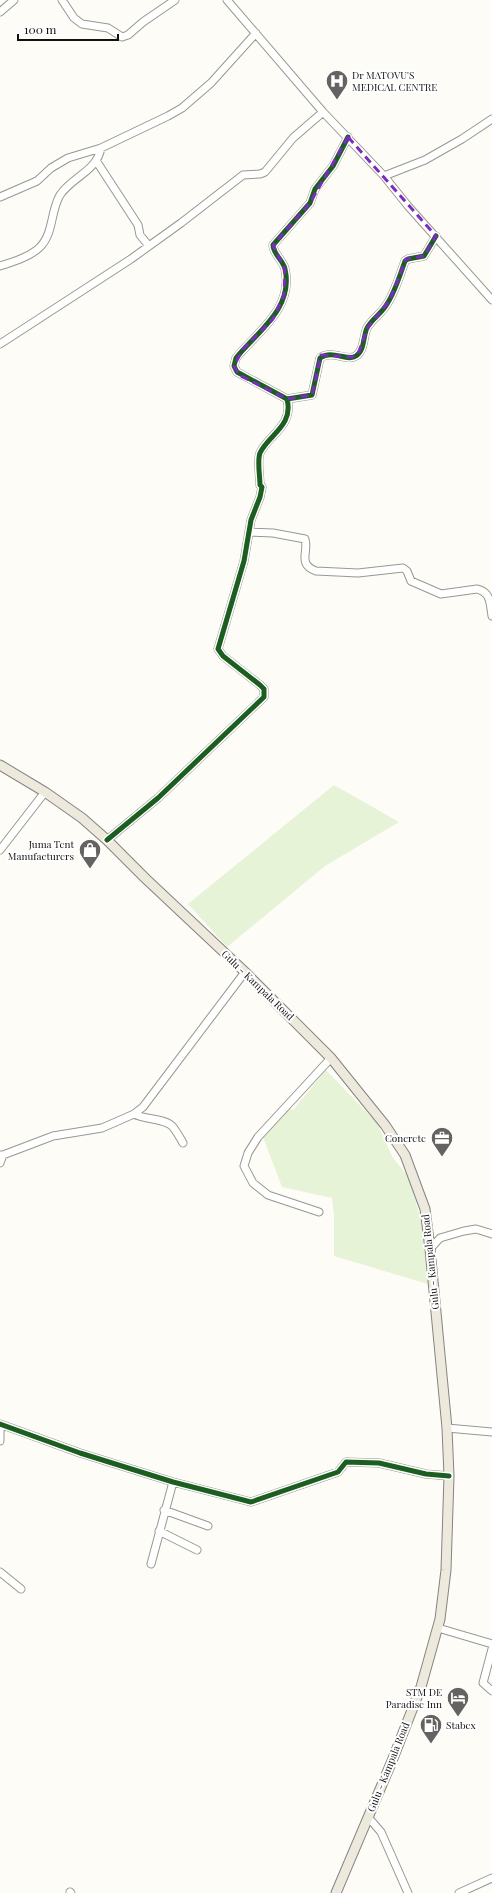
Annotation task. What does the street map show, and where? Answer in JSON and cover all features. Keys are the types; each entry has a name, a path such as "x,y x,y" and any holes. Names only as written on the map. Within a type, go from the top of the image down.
{"main road":[{"name":"Gulu - Kampala Road","path":"0,765 45,792 82,818 107,840 156,889 245,972 331,1058 385,1125 405,1155 425,1209 447,1428 449,1476 446,1570 438,1628 421,1686 392,1761 336,1893"}],"street":[{"path":"0,12 5,3 14,0"},
{"path":"62,0 74,18 82,24 87,26 102,26 122,37 128,35 143,22 175,0"},
{"path":"227,0 323,112 384,176 408,206 489,291 492,300"},
{"path":"0,197 37,181 51,168 68,158 101,148 182,108 211,83 256,33"},
{"path":"0,344 83,291 149,246 243,175 260,174 265,172 293,138 323,112"},
{"path":"384,176 425,160 462,139 492,119"},
{"path":"348,137 333,166 315,189 310,203 273,245 274,250 282,261 285,270 286,289 274,319 243,350 234,363 235,370 239,374 287,400 312,395 317,365 320,358 324,355 330,354 352,357 358,354 364,342 368,327 390,300 405,261 424,256 436,236"},
{"path":"0,266 32,253 44,242 49,234 56,204 61,194 97,162 101,148"},
{"path":"97,162 138,225 140,235 149,246"},
{"path":"107,840 158,798 264,697 264,689 224,656 218,649 244,561 248,532 253,512 262,491 262,486 260,485 259,455 263,448 278,432 287,416 289,408 287,400"},
{"path":"248,532 273,533 305,539 304,559 310,569 316,571 358,573 403,568 406,570 411,581 441,594 477,588 482,590 488,596 492,616"},
{"path":"0,850 45,792"},
{"path":"0,1163 1,1155 53,1136 102,1128 134,1114 143,1108 245,972"},
{"path":"319,1212 268,1195 253,1183 244,1166 248,1153 258,1137 331,1058"},
{"path":"134,1114 154,1120 164,1121 172,1126 183,1143"},
{"path":"430,1249 440,1238 464,1231 476,1229 492,1234"},
{"path":"0,1424 80,1453 173,1482 251,1502 338,1472 346,1462 379,1463 426,1474 449,1476"},
{"path":"0,1428 0,1441"},
{"path":"447,1428 492,1432"},
{"path":"151,1564 164,1510 173,1482"},
{"path":"164,1510 208,1526"},
{"path":"159,1531 197,1550"},
{"path":"0,1572 21,1589"},
{"path":"438,1628 492,1644"},
{"path":"492,1648 483,1683 492,1691"},
{"path":"368,1817 381,1832 408,1893"},
{"path":"460,1893 492,1878"}],"highlighted area":[{"path":"348,137 436,236 424,256 406,259 390,300 368,327 358,354 352,357 321,355 312,395 287,399 239,375 234,366 243,349 273,319 284,295 285,270 273,245 310,203"}],"green space":[{"path":"334,785 399,822 325,866 227,947 188,904"},
{"path":"326,1070 377,1123 393,1158 408,1176 422,1223 431,1285 334,1256 334,1216 332,1198 282,1187 263,1137 289,1108 293,1110"}],"cycle path":[{"path":"348,137 333,166 315,189 310,203 273,245 273,248 285,269 286,283 284,296 272,318 236,358 234,366 237,372 287,399 312,395 320,358 329,355 348,358 356,356 359,353 367,328 390,299 405,261 424,256 436,236"},
{"path":"107,840 158,798 264,697 264,689 223,656 218,649 244,561 251,520 260,497 262,487 260,485 259,469 260,453 284,423 287,416 287,399"},
{"path":"0,1424 80,1453 173,1482 251,1502 338,1472 346,1462 379,1463 426,1474 449,1476"}],"place":[{"name":"Dr MATOVU'S MEDICAL CENTRE","path":"337,100"},
{"name":"Juma Tent Manufacturers","path":"90,870"},
{"name":"Concrete","path":"442,1158"},
{"name":"STM DE Paradise Inn","path":"458,1718"},
{"name":"Stabex","path":"431,1744"}]}
